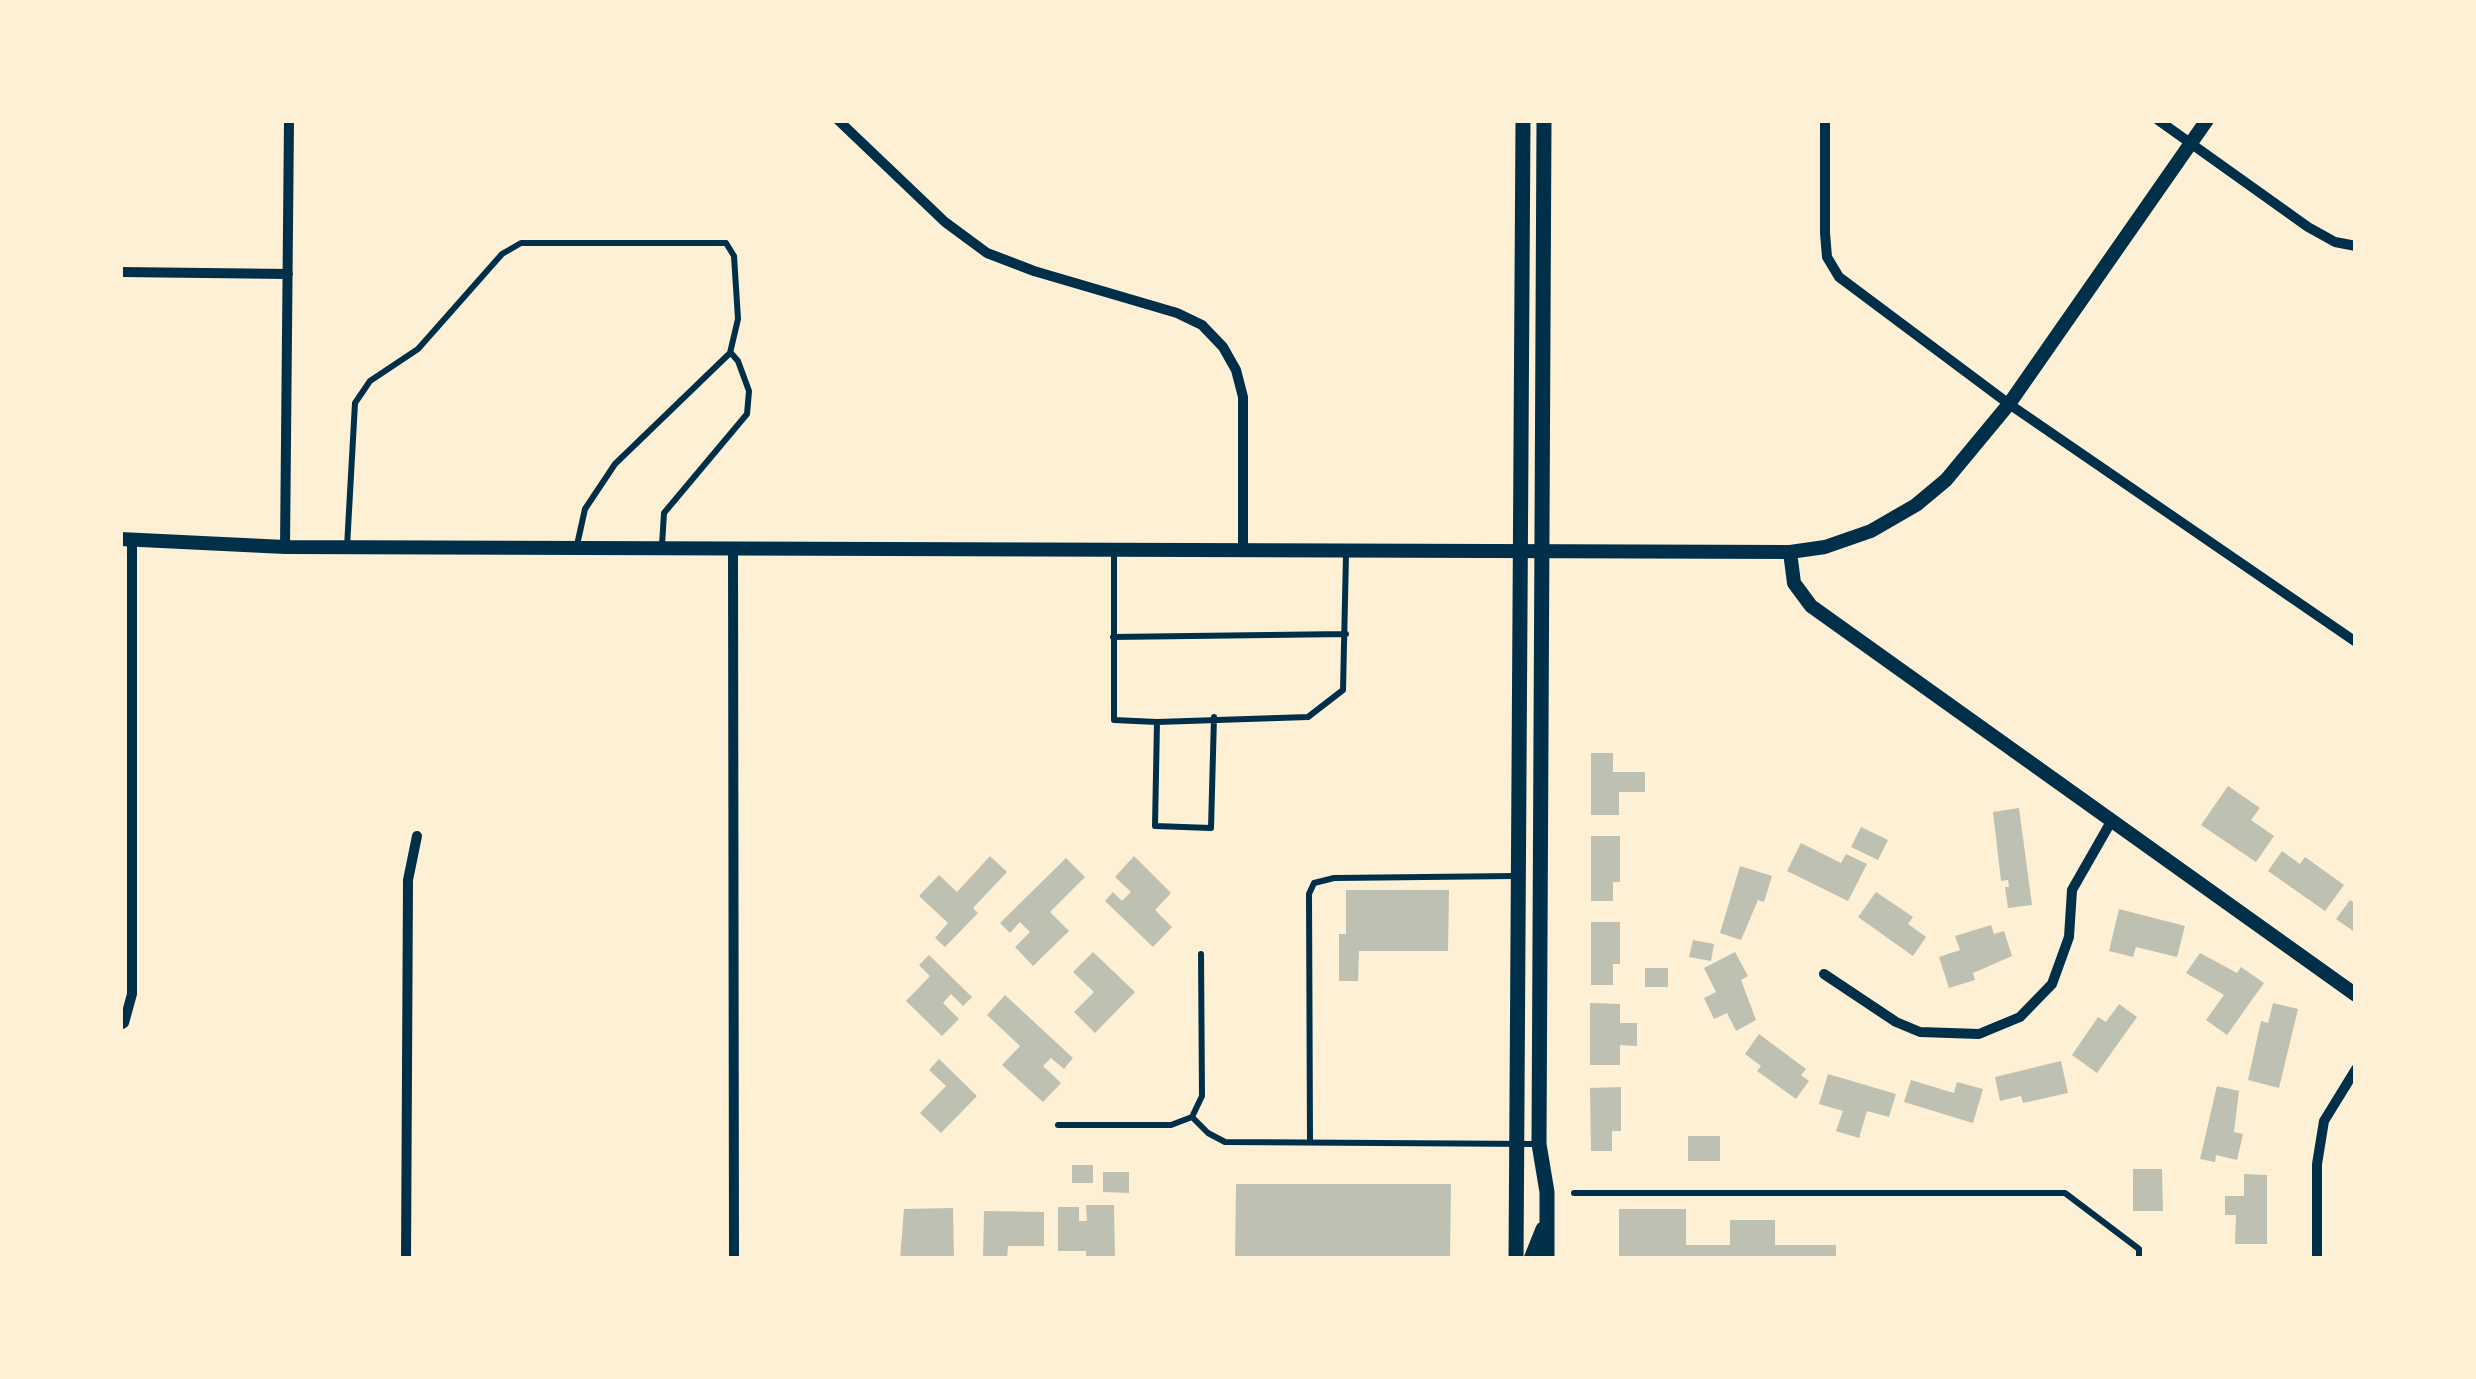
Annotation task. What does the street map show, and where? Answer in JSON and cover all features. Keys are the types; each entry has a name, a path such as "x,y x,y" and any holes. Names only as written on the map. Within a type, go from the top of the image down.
{"main road":[{"path":"1516,1259 1523,120"},
{"path":"1544,120 1539,1144 1547,1259"},
{"path":"1531,1259 1547,1221"}],"street":[{"path":"285,547 289,120"},
{"path":"838,120 945,222 987,253 1177,313 1202,325 1223,347 1243,397 1243,552"},
{"path":"1826,120 1825,233 1827,256 1838,277 2009,404 2356,642"},
{"path":"2158,120 2308,227 2335,242 2356,246"},
{"path":"120,1024 132,994 126,540 285,547 1243,552 1790,552 1825,547 1871,531 1916,505 1972,452 2207,120"},
{"path":"120,272 288,274"},
{"path":"733,549 734,1259"},
{"path":"1790,552 1794,583 1811,605 2356,995"},
{"path":"1824,974 1895,1022 1920,1032 1979,1034 2020,1017 2052,984 2069,937 2072,890 2112,820"},
{"path":"406,1259 407,880 416,836"},
{"path":"2317,1259 2317,1164 2324,1121 2356,1069"}],"lane":[{"path":"347,547 355,403 370,381 418,349 502,254 521,243 726,243 734,256 738,319 730,353 615,464 585,509 576,548"},
{"path":"662,548 664,513 747,414 749,391 730,353"},
{"path":"1114,551 1114,719 1157,722 1308,717 1343,690 1346,552"},
{"path":"1113,637 1346,634"},
{"path":"1157,722 1155,826 1211,827 1214,717"},
{"path":"1310,1142 1309,894 1313,883 1334,878 1519,876"},
{"path":"1058,1125 1171,1125 1192,1117 1202,1096 1201,954"},
{"path":"1192,1117 1226,1142 1539,1144"},
{"path":"1574,1193 2066,1193 2139,1249 2139,1259"}],"building":[{"path":"1591,753 1613,753 1613,772 1645,772 1645,792 1619,792 1619,815 1591,815"},
{"path":"2228,786 2260,808 2251,820 2274,836 2256,862 2201,825"},
{"path":"2019,808 2032,905 2008,908 2008,880 2001,881 1993,812"},
{"path":"1861,827 1888,840 1878,860 1851,847"},
{"path":"1591,836 1620,836 1620,882 1613,882 1613,901 1591,901"},
{"path":"1801,843 1841,863 1846,854 1867,864 1848,901 1787,871"},
{"path":"2282,851 2300,864 2305,857 2344,885 2325,911 2268,871"},
{"path":"990,856 1007,872 973,908 978,913 945,947 935,938 948,923 919,896 939,875 957,892"},
{"path":"1134,856 1171,893 1155,910 1172,927 1153,947 1105,901 1113,892 1122,901 1131,892 1115,877"},
{"path":"1066,858 1085,877 1050,912 1069,931 1033,966 1015,947 1030,932 1020,922 1010,933 1000,923"},
{"path":"1740,866 1772,876 1764,902 1758,900 1741,940 1720,933"},
{"path":"1346,890 1449,890 1448,951 1359,951 1358,981 1339,981 1339,934 1346,934"},
{"path":"1876,892 1913,917 1908,924 1926,937 1913,956 1858,917"},
{"path":"2350,900 2356,904 2356,933 2336,919"},
{"path":"2119,909 2185,926 2177,957 2136,947 2133,957 2109,951"},
{"path":"1591,922 1620,922 1620,964 1613,964 1613,985 1591,985"},
{"path":"1991,925 1994,934 2004,931 2012,956 1973,973 1975,980 1949,988 1939,957 1960,950 1955,936"},
{"path":"1693,940 1714,944 1711,961 1689,957"},
{"path":"1093,952 1135,992 1095,1033 1074,1012 1094,992 1073,972"},
{"path":"1735,952 1748,976 1741,980 1756,1020 1736,1031 1727,1013 1714,1019 1704,998 1716,992 1704,968"},
{"path":"2200,953 2237,973 2241,967 2264,983 2227,1035 2206,1020 2224,995 2186,973"},
{"path":"929,955 972,997 963,1006 951,994 943,1003 959,1019 942,1036 906,1001 930,976 919,965"},
{"path":"1645,968 1668,968 1668,987 1645,987"},
{"path":"1005,995 1073,1058 1064,1069 1051,1058 1043,1066 1061,1083 1043,1102 1002,1065 1020,1046 987,1015"},
{"path":"1590,1003 1620,1004 1620,1023 1637,1023 1637,1046 1620,1045 1620,1065 1590,1065"},
{"path":"2273,1003 2298,1009 2279,1088 2248,1080 2261,1021 2268,1023"},
{"path":"2119,1004 2137,1017 2097,1073 2072,1055 2098,1017 2106,1022"},
{"path":"1759,1034 1806,1069 1801,1075 1809,1081 1796,1099 1757,1071 1761,1066 1745,1054"},
{"path":"939,1059 977,1096 941,1133 920,1113 946,1086 929,1070"},
{"path":"2061,1061 2068,1093 2023,1103 2021,1096 2000,1101 1995,1077"},
{"path":"1828,1074 1896,1094 1889,1117 1867,1111 1859,1138 1836,1131 1843,1111 1819,1104"},
{"path":"1911,1080 1954,1093 1957,1082 1983,1089 1973,1123 1904,1102"},
{"path":"2217,1086 2239,1091 2234,1132 2243,1134 2237,1160 2216,1155 2215,1162 2200,1159"},
{"path":"1621,1087 1621,1131 1612,1131 1612,1151 1591,1151 1590,1088"},
{"path":"1688,1136 1720,1136 1720,1161 1688,1161"},
{"path":"1072,1165 1093,1165 1093,1183 1072,1183"},
{"path":"2133,1169 2162,1169 2163,1211 2133,1211"},
{"path":"1103,1172 1129,1172 1129,1193 1103,1192"},
{"path":"2244,1174 2267,1175 2267,1244 2235,1244 2236,1215 2225,1215 2225,1196 2244,1196"},
{"path":"1236,1184 1451,1184 1450,1259 1235,1259"},
{"path":"1086,1205 1114,1205 1115,1259 1086,1259 1086,1251 1058,1251 1058,1207 1079,1207 1079,1221 1087,1221"},
{"path":"953,1208 954,1259 900,1259 904,1209"},
{"path":"1619,1209 1686,1209 1686,1245 1730,1245 1730,1220 1775,1220 1775,1245 1836,1245 1836,1259 1619,1259"},
{"path":"984,1211 1044,1212 1044,1246 1008,1246 1007,1259 983,1259"}]}
